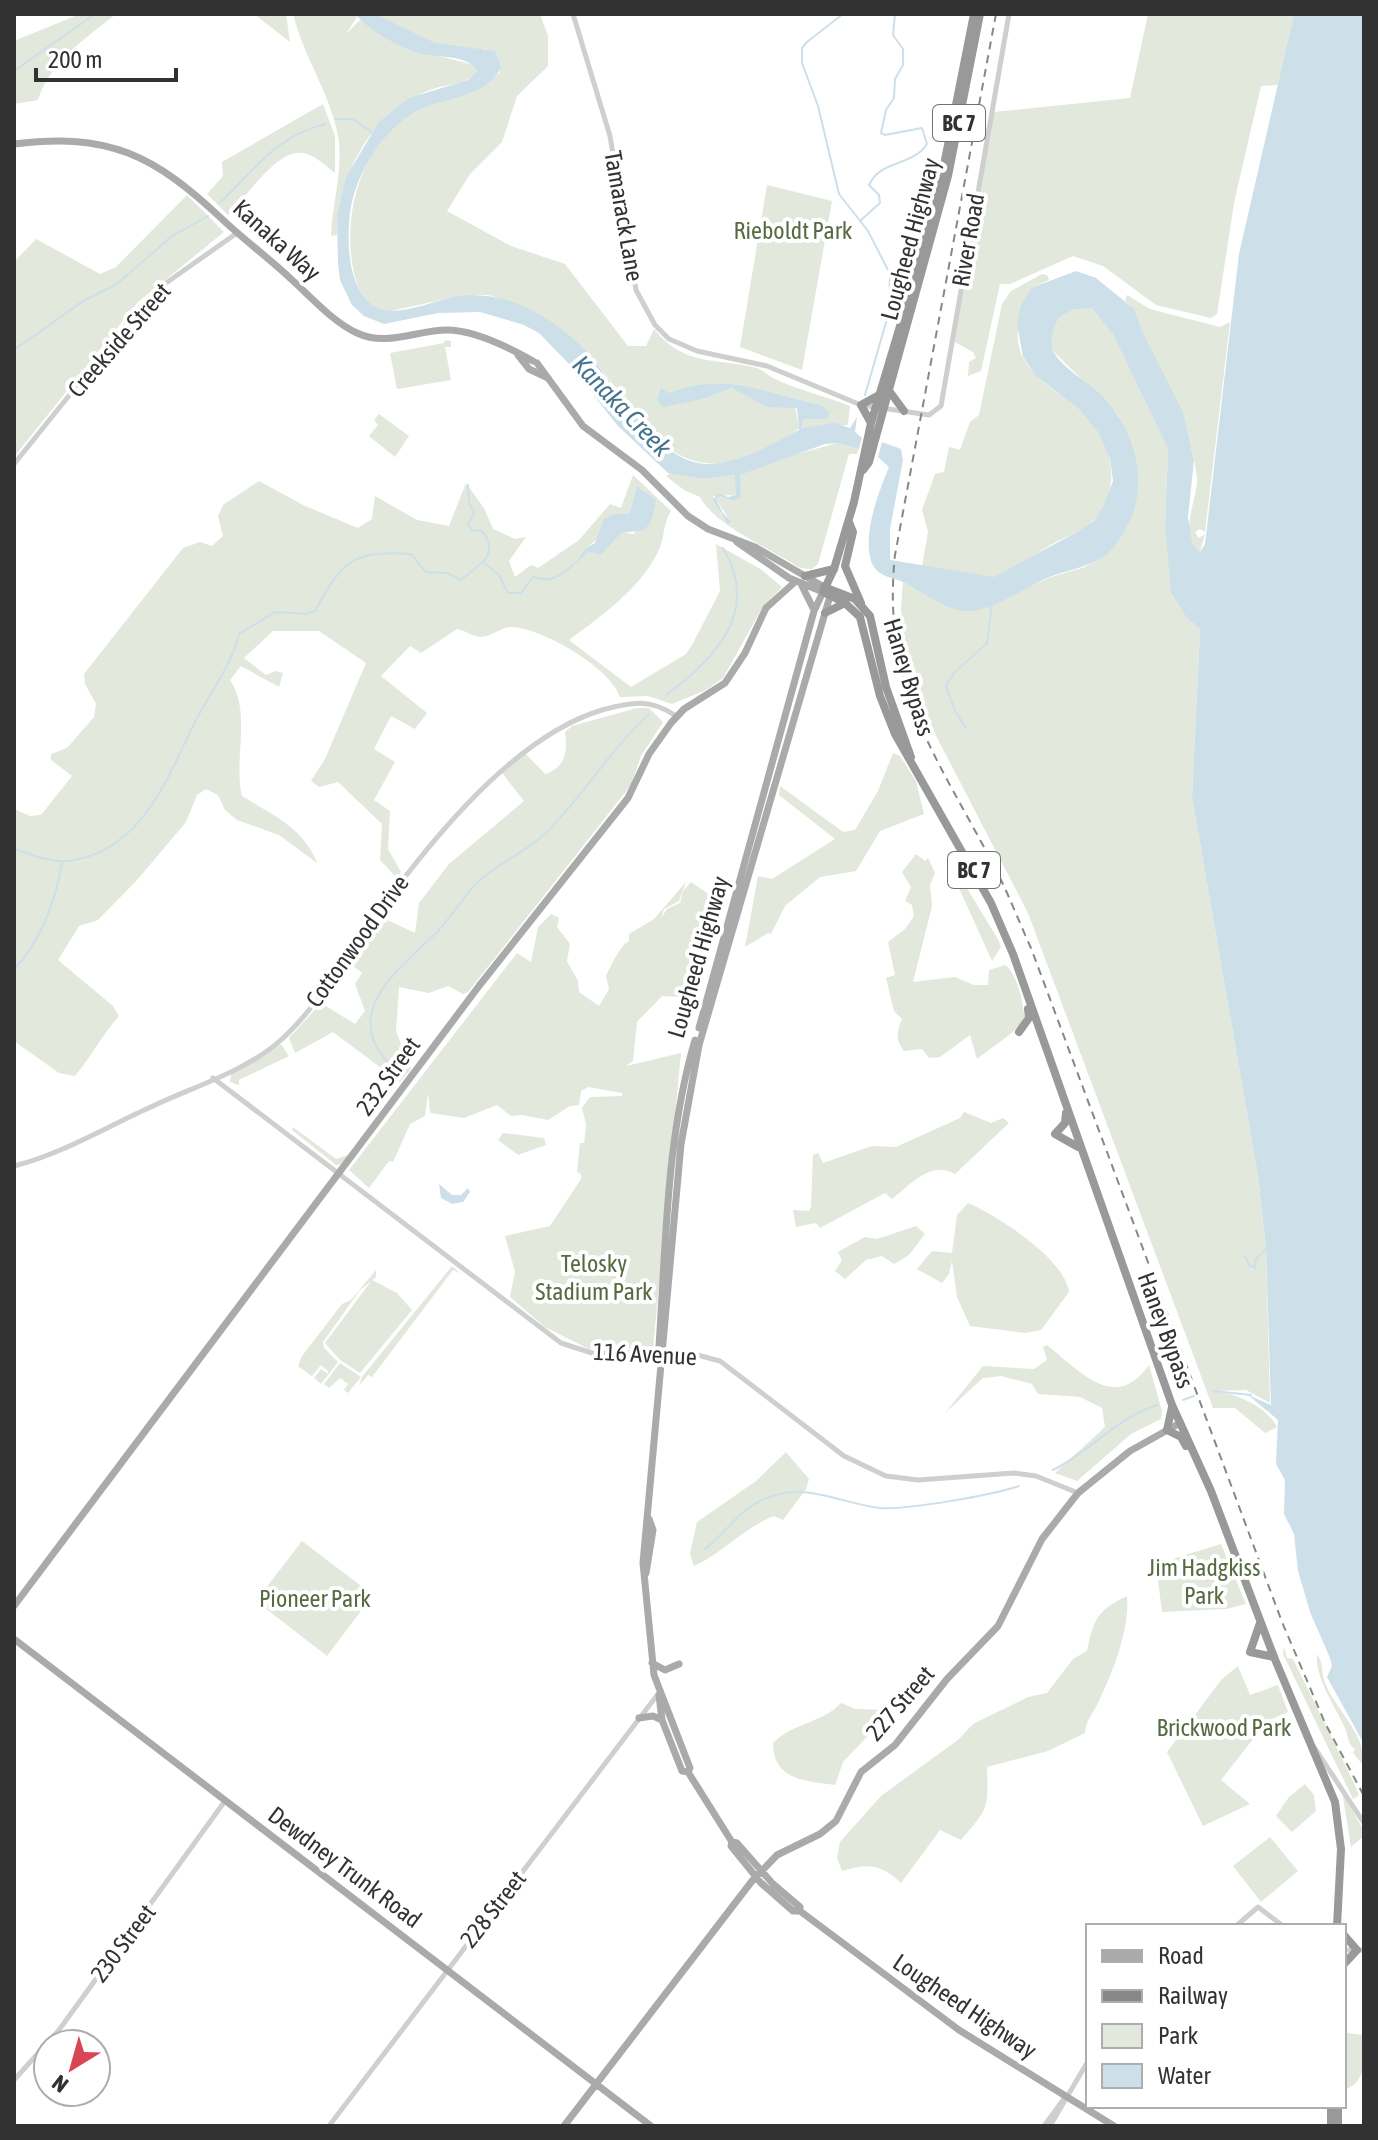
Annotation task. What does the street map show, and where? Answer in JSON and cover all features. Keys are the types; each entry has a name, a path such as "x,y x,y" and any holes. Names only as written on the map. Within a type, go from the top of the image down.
{"highway":[{"name":"Lougheed Highway","path":"827,590 872,430 890,392 948,176 977,14"},
{"name":"Lougheed Highway","path":"880,410 880,395 942,175 977,14"},
{"path":"890,392 904,411"},
{"path":"872,430 861,405 880,395"},
{"name":"BC 7","path":"848,521 853,532 845,566 861,603"},
{"path":"801,581 834,569"},
{"path":"825,613 845,603 827,590"},
{"name":"Haney Bypass","path":"827,590 861,603 870,616 886,687 911,757"},
{"name":"Haney Bypass","path":"845,603 862,621 880,696 895,734 911,757 991,903 1172,1405 1211,1491 1339,1818 1341,1849 1337,1924"},
{"path":"1024,989 1029,1018 1019,1032 1036,1036 1042,1042"},
{"path":"1066,1112 1065,1123 1055,1134 1079,1147"},
{"path":"1172,1405 1167,1430 1181,1437 1205,1487 1211,1491"},
{"path":"1261,1622 1250,1652 1274,1657"}],"main road":[{"name":"Kanaka Way","path":"14,144 86,140 143,157 193,191 332,316 360,335 380,339 451,330 471,334 516,353 552,379 589,431 642,470 688,516 737,542 755,547 801,581 827,590"},
{"path":"801,581 814,611"},
{"name":"232 Street","path":"14,1606 479,986 628,798 654,746 676,716 725,683 745,653 766,608 801,581"},
{"path":"821,625 819,617 827,590"},
{"name":"Lougheed Highway","path":"688,1772 682,1771 662,1720 652,1663 643,1551 649,1519 672,1164 683,1081 814,611 827,590"},
{"name":"Lougheed Highway","path":"661,1353 665,1346 681,1144 692,1074 825,613 827,590"},
{"name":"227 Street","path":"564,2126 759,1873 782,1852 820,1834 836,1821 861,1772 895,1745 947,1679 998,1626 1042,1539 1078,1493 1107,1467 1180,1423"},
{"name":"Dewdney Trunk Road","path":"14,1639 651,2126"},
{"path":"652,1663 665,1670 679,1664"},
{"name":"Lougheed Highway","path":"659,1693 690,1768 688,1772 732,1842 731,1846 793,1911 800,1911 959,2030 1114,2126"},
{"path":"639,1718 653,1716 662,1720"}],"street":[{"name":"Tamarack Lane","path":"573,14 610,136 636,290 651,320 669,339 697,351 767,366 880,410"},
{"name":"River Road","path":"880,410 932,415 941,406 1009,14"},
{"name":"Creekside Street","path":"14,464 142,305 166,283 238,232"},
{"name":"Cottonwood Drive","path":"14,1166 58,1150 256,1058 281,1040 316,1000 409,869 455,817 560,726 582,716 644,701 659,704 676,716"},
{"name":"116 Avenue","path":"213,1078 556,1341 592,1353 700,1354 728,1364 844,1456 886,1476 918,1480 1014,1473 1036,1476 1078,1493"},
{"name":"228 Street","path":"329,2126 659,1693"},
{"path":"1310,1743 1328,1764 1363,1822"},
{"name":"230 Street","path":"14,2080 59,2030 225,1800"},
{"path":"1238,1924 1258,1907 1280,1924"},
{"path":"1050,2126 1086,2064"},
{"path":"1044,2126 1066,2096"}],"green space":[{"path":"80,14 116,14 60,63 38,100 14,104 14,41"},
{"path":"254,14 286,14 290,42"},
{"path":"293,14 355,14 357,17 346,34 360,20 404,47 474,65 477,71 462,82 433,89 411,99 376,128 352,167 344,189 337,235 331,236 339,170 337,131"},
{"path":"375,14 540,14 548,36 548,66 517,96 502,142 470,174 447,211 511,246 565,264 628,346 646,346 654,329 678,350 690,356 757,368 782,382 850,406 848,425 804,429 800,424 803,419 829,412 822,405 746,386 689,386 669,393 668,404 703,399 732,388 781,407 795,406 799,428 752,454 722,463 697,461 674,452 655,436 586,352 499,299 470,295 389,311 370,303 361,293 354,273 350,228 353,204 369,160 398,124 417,111 471,90 500,72 486,49 442,46"},
{"path":"1148,14 1294,14 1278,85 1261,86 1234,203 1217,314 1211,318 1156,305 1103,266 1073,256 1010,284 1000,284 981,371 968,376 969,362 976,358 973,352 953,341 994,112 1130,98"},
{"path":"323,104 335,136 335,173 312,156 293,154 283,158 262,176 228,215 207,194 223,176 222,162"},
{"name":"Rieboldt Park","path":"767,185 832,201 802,370 740,347"},
{"path":"187,195 224,232 138,302 14,457 14,262 36,239 100,274 116,267"},
{"path":"1042,274 1047,275 1049,280 1031,288 1021,313 1018,331 1020,349 1035,374 1092,422 1107,449 1111,479 1109,493 1103,507 1086,527 994,577 969,576 922,566 928,532 922,510 935,474 944,472 949,447 960,450 970,422 979,415 1002,304 1011,291"},
{"path":"1127,295 1150,309 1220,327 1230,322 1205,532 1200,529 1195,532 1199,538 1205,534 1200,552 1193,546 1189,528 1197,477 1189,440 1177,405 1135,313 1125,301"},
{"path":"1099,303 1168,449 1165,525 1187,618 1200,629 1192,797 1258,1176 1266,1249 1270,1403 1246,1390 1211,1391 1239,1397 1265,1412 1277,1427 1265,1433 1235,1408 1213,1408 1028,913 919,703 904,645 903,582 942,604 970,611 1051,577 1085,567 1108,553 1128,524 1119,416 1054,352 1047,339 1047,309"},
{"path":"445,340 451,341 451,347 445,347 451,380 397,389 390,353 444,343"},
{"path":"379,414 409,436 395,457 369,436 378,425 374,420"},
{"path":"837,443 859,449 857,454 849,454 818,564 812,569 800,568 744,536 717,517 700,497 684,490 666,476 671,473 705,479 734,475 736,493 740,475 776,460","holes":["735,495 734,501 719,496 716,499 732,524 721,514 713,496"]},
{"path":"633,475 671,511 660,547 650,566 630,590 569,640 631,687 686,654 720,591 716,544 762,570 782,587 762,608 723,678 706,690 672,704 648,696 620,697 614,685 589,662 556,642 524,629 507,627 481,637 457,629 421,653 410,646 381,676 427,713 415,729 391,716 374,749 395,762 374,800 390,811 388,849 401,872 397,878 380,860 382,824 338,782 319,787 311,781 325,759 366,663 319,631 273,631 244,658 266,675 275,671 283,673 279,687 241,666 230,680 240,707 242,796 295,831 317,863 279,835 237,820 225,810 218,795 206,789 197,795 186,822 138,879 98,920 79,926 58,960 113,1006 119,1016 81,1069 75,1076 59,1073 14,1041 14,809 30,816 41,815 72,776 51,760 51,754 67,748 94,717 96,704 85,684 84,674 183,548 200,542 212,546 223,536 218,516 223,505 259,481 305,506 358,528 372,519 375,496 417,520 449,526 466,483 484,508 493,529 515,539 526,537 509,561 515,577 531,565 538,568 579,540 610,504 621,508","holes":["637,486 656,499 634,534 621,532 601,554 589,552 575,564 586,548 629,514"]},
{"path":"637,708 649,708 663,722 641,756 631,785 468,992 463,994 448,986 429,993 399,987 396,1031 411,1069 400,1082 333,1032 295,1053 289,1038 321,1003 355,1024 365,1011 355,984 362,973 351,964 383,918 415,933 419,903 449,864 524,801 502,773 525,753 545,774 552,771 564,758 565,732 572,726"},
{"path":"893,753 900,756 916,781 924,814 880,831 856,871 820,877 785,906 771,934 745,947 758,876 772,879 835,839 779,795 780,786 843,832 855,830 878,791"},
{"path":"916,854 925,861 928,858 935,873 930,885 932,906 913,982 955,977 974,985 988,985 989,970 1005,965 1010,969 1019,990 1025,1020 977,1059 970,1035 940,1057 929,1058 922,1049 904,1051 899,1043 898,1031 902,1019 894,1011 886,978 895,975 888,942 905,929 914,916 912,905 905,901 911,887 902,872"},
{"name":"Telosky Stadium Park","path":"686,882 679,901 664,909 661,918 667,909 680,903 683,891 691,882 725,905 717,918 699,989 690,985 680,997 662,996 637,1022 633,1061 626,1066 681,1053 653,1349 589,1349 545,1327 510,1297 515,1272 505,1236 550,1226 581,1179 581,1174 577,1172 580,1143 584,1143 583,1155 586,1124 582,1108 590,1097 622,1096 622,1093 588,1087 581,1091 579,1105 570,1106 548,1120 511,1116 497,1105 464,1118 430,1113 428,1093 425,1116 410,1124 393,1162 389,1161 369,1188 349,1170 517,953 531,962 538,927 551,914 559,918 557,927 570,944 567,961 578,981 579,992 599,1006 609,989 606,976 629,941 629,934 654,919"},
{"path":"965,885 999,941 1001,947 992,961 958,886"},
{"path":"281,1044 289,1056 239,1080 239,1085 230,1082 231,1074"},
{"path":"964,1112 991,1123 1003,1118 1009,1123 955,1174 946,1170 930,1172 892,1199 885,1193 820,1228 816,1223 796,1227 793,1210 809,1211 811,1207 813,1155 818,1153 823,1163 872,1146 896,1147 960,1118"},
{"path":"293,1127 336,1159 348,1155 342,1164 336,1165 292,1130"},
{"path":"503,1133 544,1138 546,1145 518,1155 498,1140"},
{"path":"968,1203 1028,1240 1056,1266 1065,1279 1069,1292 1041,1330 1025,1333 970,1326 957,1297 952,1261 949,1274 942,1283 917,1269 932,1251 952,1253 957,1215"},
{"path":"916,1226 925,1234 909,1255 894,1264 882,1256 866,1260 845,1279 835,1271 842,1260 838,1252 865,1237 877,1239"},
{"path":"452,1266 461,1274 453,1270 372,1377 368,1375 359,1386 362,1377"},
{"path":"376,1270 376,1277 360,1290 323,1342 324,1348 338,1362 321,1384 314,1378 321,1369 328,1374 328,1371 321,1365 312,1376 298,1366 302,1356 342,1304 351,1300"},
{"path":"372,1280 397,1293 412,1310 360,1373 340,1360 325,1343"},
{"path":"1047,1345 1085,1376 1111,1387 1124,1386 1149,1365 1162,1411 1161,1419 1131,1434 1077,1481 1055,1473 1105,1427 1102,1408 1080,1397 1038,1394 1032,1384 1001,1376 983,1378 945,1413 983,1366 1034,1369 1047,1360 1043,1347"},
{"path":"340,1363 361,1377 348,1393 344,1390 348,1384 340,1378 329,1388 324,1384"},
{"path":"786,1452 809,1479 806,1489 783,1520 774,1516 763,1521 694,1566 690,1554 697,1522 756,1481"},
{"name":"Pioneer Park","path":"302,1541 373,1595 327,1656 256,1601"},
{"name":"Jim Hadgkiss Park","path":"1221,1544 1246,1604 1226,1609 1162,1612 1156,1564"},
{"path":"1127,1596 1126,1623 1119,1652 1085,1733 1048,1751 987,1767 987,1800 977,1821 961,1840 940,1830 901,1883 874,1867 842,1871 837,1858 840,1842 881,1796 959,1739 973,1724 1028,1697 1047,1693 1073,1659 1087,1651 1098,1617 1109,1606"},
{"path":"1284,1647 1287,1658 1293,1659 1353,1781 1359,1795 1353,1799 1283,1654"},
{"path":"1317,1654 1325,1683 1356,1733 1363,1765 1353,1753 1355,1749 1322,1683"},
{"name":"Brickwood Park","path":"1238,1666 1250,1695 1278,1685 1288,1712 1267,1721 1221,1780 1250,1804 1203,1826 1167,1752 1222,1679"},
{"path":"841,1703 856,1709 886,1710 882,1721 843,1762 835,1785 803,1780 785,1772 775,1756 773,1743"},
{"path":"1305,1784 1314,1795 1316,1811 1292,1832 1276,1816 1289,1797"},
{"path":"1342,1791 1364,1831 1364,1836 1351,1847"},
{"path":"1270,1837 1298,1871 1261,1902 1233,1866"},
{"path":"1346,2033 1364,2035 1362,2073 1347,2089"}],"water":[{"name":"Kanaka Creek","path":"355,14 375,14 435,43 495,51 501,66 496,76 477,90 429,106 406,118 373,153 353,198 349,236 353,274 363,296 371,304 392,311 405,310 459,296 476,295 527,308 555,324 580,345 655,438 689,461 720,463 766,447 799,430 797,408 767,407 732,388 703,399 663,407 657,400 661,388 669,393 689,386 728,384 822,405 829,412 827,419 803,419 802,428 835,423 850,428 857,417 855,432 862,438 859,449 837,443 825,444 740,475 741,497 734,501 719,496 716,499 732,522 728,524 713,500 718,493 728,497 736,495 734,475 705,479 668,473 617,425 569,364 539,333 524,325 480,312 438,313 384,324 364,316 352,305 340,280 337,216 346,177 379,122 409,98 468,80 477,71 459,59 426,55 402,47 376,32"},
{"path":"1294,14 1364,14 1364,1744 1327,1677 1332,1666 1330,1658 1310,1612 1298,1571 1294,1534 1284,1514 1285,1480 1276,1464 1278,1420 1248,1395 1271,1405 1266,1249 1258,1176 1192,797 1200,629 1187,618 1171,592 1165,525 1168,449 1113,334 1092,308 1074,309 1058,318 1052,344 1054,353 1063,364 1111,406 1130,438 1138,474 1138,492 1127,526 1112,549 1092,563 1049,577 991,606 971,611 945,606 905,583 881,574 871,561 869,550 873,513 889,467 878,457 882,442 901,449 903,460 890,529 890,560 994,577 1094,521 1113,481 1110,459 1099,433 1081,411 1035,375 1023,357 1017,324 1021,306 1031,288 1076,271 1096,278 1134,309 1183,412 1194,460 1188,517 1192,543 1200,552 1205,544 1239,254"},
{"path":"637,486 656,499 652,519 645,530 621,533 601,555 589,552 573,566 586,548 595,543 604,519 615,514 629,514"},
{"path":"439,1184 452,1195 461,1195 468,1188 470,1192 463,1202 452,1204 441,1198"}],"waterway":[{"path":"14,71 95,14"},
{"path":"843,14 807,42 802,48 802,63 818,106 839,194 868,231 890,274 889,312 865,395"},
{"path":"861,220 880,203 879,195 869,185 874,177 913,156 927,144 922,128 885,135 881,133 886,110 894,98 895,79 903,65 903,49 893,35 895,14"},
{"path":"335,119 353,119 373,133"},
{"path":"221,202 280,145 309,129 326,124"},
{"path":"14,350 83,301 117,284 172,236 208,216"},
{"path":"468,485 469,503 474,512 468,525 472,531 481,530 486,537 489,550 484,561"},
{"path":"666,695 701,665 728,631 735,612 737,592 734,571 723,548"},
{"path":"14,849 68,861 94,855 133,828 162,788 226,668 239,634 275,612 305,614 315,611 341,570 361,557 411,554 426,572 447,573 461,580 483,562 499,575 508,593 521,593 533,577 555,577 574,564"},
{"path":"966,728 955,711 946,686 954,673 987,643 992,604"},
{"path":"397,1071 379,1052 371,1033 371,1015 388,981 440,929 477,883 546,833 649,714"},
{"path":"14,969 32,946 46,919 62,862"},
{"path":"1245,1256 1249,1265 1255,1268 1256,1259 1266,1249"},
{"path":"1214,1391 1251,1395"},
{"path":"1183,1400 1194,1396"},
{"path":"1053,1470 1130,1417 1158,1405"},
{"path":"705,1549 745,1511 776,1495 807,1492 865,1506 893,1508 950,1501 1019,1486"}],"railway":[{"path":"996,14 895,555 893,603 897,645 918,721 1001,879 1031,948 1282,1622 1325,1723 1364,1796"}]}
